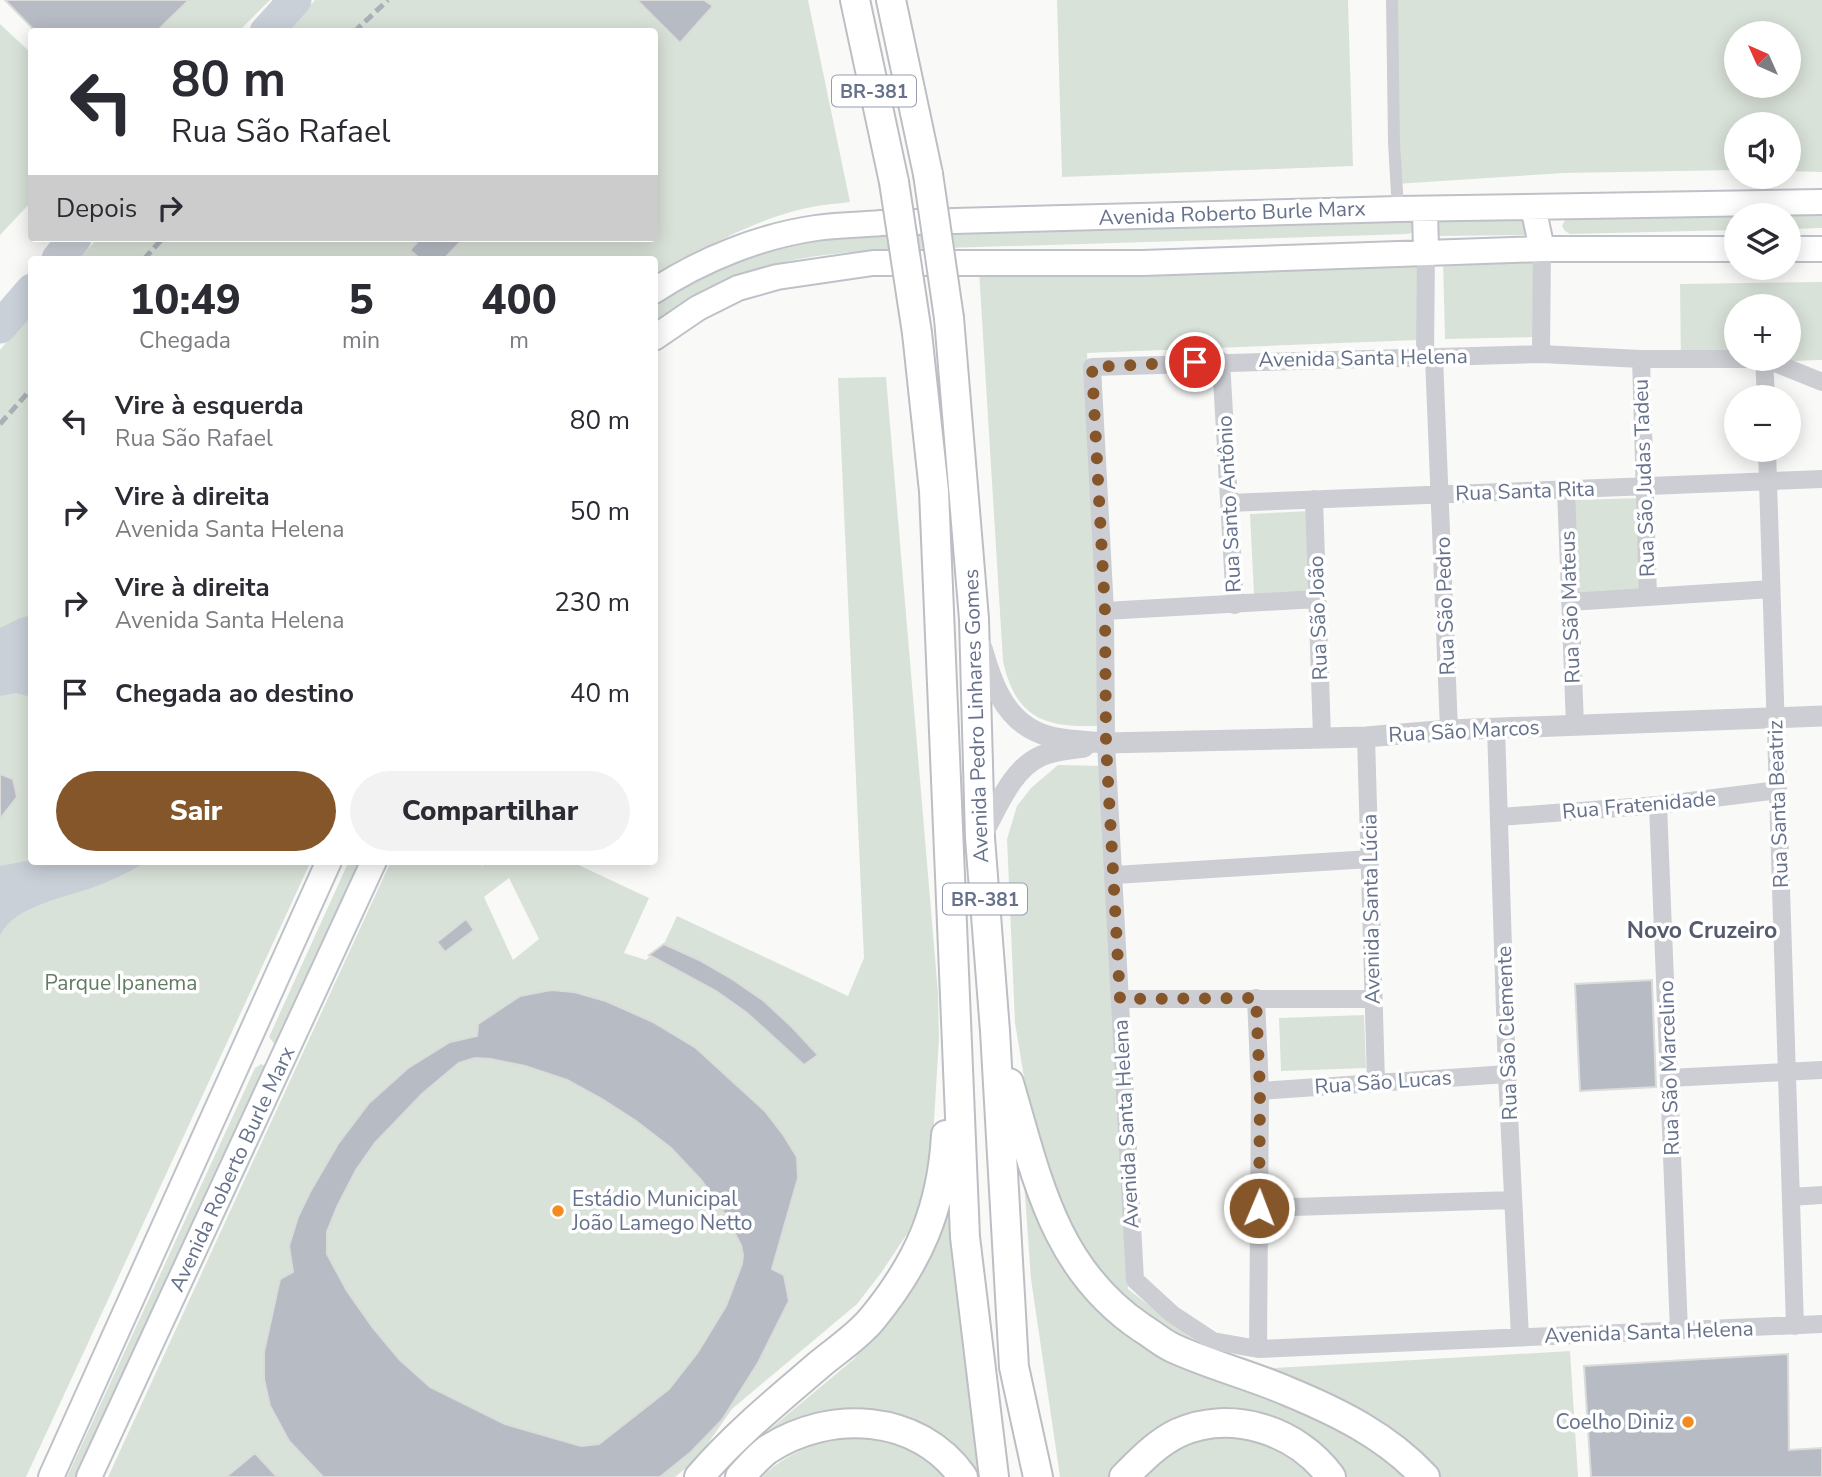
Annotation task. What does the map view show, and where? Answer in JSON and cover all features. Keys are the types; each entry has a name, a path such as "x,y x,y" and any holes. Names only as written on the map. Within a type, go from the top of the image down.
{"highway":[{"name":"Avenida Pedro Linhares Gomes","path":"855,0 894,182 917,333 934,491 965,1237 994,1477"},
{"name":"Avenida Pedro Linhares Gomes","path":"891,0 928,174 949,318 974,619 980,838 995,1031 1014,1367 1038,1477"},
{"path":"699,1477 754,1422 871,1320 927,1234 944,1167 955,971"},
{"path":"995,1031 1043,1198 1078,1266 1098,1291 1129,1319 1171,1347 1259,1379 1344,1417 1380,1437 1412,1462 1425,1477"},
{"path":"740,1477 766,1451 795,1436 828,1426 861,1422 895,1429 926,1441 963,1477"},
{"path":"1124,1477 1146,1454 1177,1434 1208,1423 1245,1423 1276,1433 1303,1447 1331,1477"}],"main road":[{"name":"Avenida Roberto Burle Marx","path":"658,288 722,255 769,239 815,228 881,223 1398,209 1822,202"},
{"path":"1534,207 1542,249"},
{"path":"1425,209 1426,252"},
{"path":"658,335 698,308 737,288 777,277 873,263 1143,263 1542,249 1724,249"},
{"path":"1801,249 1822,249"},
{"name":"Avenida Roberto Burle Marx","path":"51,1477 327,865"},
{"name":"Avenida Roberto Burle Marx","path":"89,1477 372,865"},
{"path":"244,1050 282,1061"}],"street":[{"path":"1392,0 1394,144 1398,209"},
{"path":"1541,354 1542,249"},
{"name":"Rua São Pedro","path":"1426,252 1429,357 1441,494 1449,730"},
{"name":"Avenida Santa Helena","path":"1724,359 1641,359 1541,354 1221,361 1092,367 1105,611 1106,743 1135,1280 1172,1314 1213,1341 1258,1349 1822,1324"},
{"name":"Rua São Judas Tadeu","path":"1641,359 1648,597"},
{"name":"Rua Santo Antônio","path":"1221,361 1235,605"},
{"path":"1794,371 1822,382"},
{"name":"Rua Santa Beatriz","path":"1767,462 1795,1325"},
{"name":"Rua Santa Rita","path":"1229,503 1822,479"},
{"name":"Rua São Mateus","path":"1566,490 1575,725"},
{"name":"Rua São João","path":"1314,499 1322,737"},
{"path":"1570,602 1771,589"},
{"path":"1105,611 1317,599"},
{"path":"974,619 998,695 1019,720 1037,732 1067,739 1106,743"},
{"name":"Rua São Marcos","path":"1106,743 1366,737 1449,730 1822,716"},
{"name":"Rua São Clemente","path":"1496,728 1507,1074 1520,1338"},
{"name":"Avenida Santa Lúcia","path":"1366,737 1376,1082"},
{"path":"980,838 1007,789 1023,769 1039,757 1050,753 1106,743"},
{"name":"Rua Fratenidade","path":"1500,817 1658,805 1778,790"},
{"name":"Rua São Marcelino","path":"1658,805 1679,1331"},
{"path":"1115,875 1370,859"},
{"path":"1256,998 1260,1091 1258,1349"},
{"path":"1120,999 1373,999"},
{"path":"1669,1079 1822,1070"},
{"name":"Rua São Lucas","path":"1260,1091 1507,1074"},
{"path":"1791,1197 1822,1195"},
{"path":"1259,1208 1513,1200"}],"green space":[{"path":"189,0 270,0 242,28 160,28"},
{"path":"315,0 808,0 850,202 808,208 764,221 708,246 658,274 658,256 82,256 94,242 658,242 658,28 291,28"},
{"path":"1057,0 1348,0 1353,166 1062,177"},
{"path":"1392,0 1822,0 1822,172 1801,171 1801,112 1724,112 1724,170 1564,173 1396,184"},
{"path":"0,24 28,50 28,205 0,235"},
{"path":"1801,214 1822,214 1822,228 1801,229"},
{"path":"1724,215 1724,230 1570,234 1562,226 1566,218"},
{"path":"1412,220 1415,227 1413,232 1408,234 882,250 826,255 770,265 734,277 658,321 658,304 710,273 754,254 783,245 882,235"},
{"path":"1526,220 1526,235 1434,236 1432,222"},
{"path":"1418,257 1418,340 1087,353 1111,725 1072,726 1055,723 1040,719 1028,710 1009,682 1003,661 979,271"},
{"path":"1536,258 1537,337 1445,339 1443,260"},
{"path":"1822,282 1822,360 1801,361 1801,294 1724,294 1724,363 1681,365 1680,284"},
{"name":"Parque Ipanema","path":"28,316 28,865 309,865 26,1477 0,1477 0,350"},
{"name":"Estádio Municipal João Lamego Netto","path":"886,377 938,993 939,1039 933,1138 921,1202 907,1234 881,1273 857,1304 732,1409 697,1459 675,1477 108,1477 389,865 579,865 649,898 624,953 646,960 664,944 677,916 848,996 864,958 838,378","holes":["509,878 539,939 513,960 484,897","465,920 474,930 445,952 437,941"]},
{"path":"1643,498 1646,592 1576,595 1573,500"},
{"path":"1310,511 1314,592 1254,595 1250,514"},
{"path":"1058,765 1105,766 1128,1289 1203,1347 1274,1368 1570,1351 1578,1477 1438,1477 1184,1345 1109,1293 1066,1234 1039,1167 1015,1023 1007,839 1017,806 1031,788"},
{"path":"347,865 365,865 280,1046 275,1045 269,1037"},
{"path":"1364,1015 1366,1068 1281,1071 1279,1018"},
{"path":"261,1064 268,1067 84,1477 67,1477 255,1068"},
{"path":"1024,1182 1038,1218 1091,1300 1342,1427 1413,1477 1345,1477 1337,1464 1281,1423 1257,1413 1230,1409 1198,1414 1131,1453 1110,1477 1060,1477 1031,1279"},
{"path":"947,1205 981,1477 976,1477 863,1411 826,1412 764,1434 854,1359 876,1333"},
{"path":"1228,1435 1276,1447 1294,1458 1315,1477 1137,1477 1178,1448 1200,1440"},
{"path":"864,1437 909,1451 948,1477 762,1477 785,1459 809,1447 835,1440"}],"shaded area":[{"path":"28,616 28,696 16,693 0,696 0,628"},
{"path":"28,861 28,865 140,865 104,883 30,909 17,916 0,935 0,866"}],"building":[{"path":"5,0 189,0 160,28 32,28"},
{"path":"637,0 704,0 713,6 680,43"},
{"path":"417,242 460,242 447,256 417,256 410,250"},
{"path":"0,774 13,779 17,797 0,819"},
{"path":"466,919 474,930 445,952 437,942"},
{"path":"664,944 699,960 764,1001 818,1055 804,1065 747,1013 716,991 649,955"},
{"path":"1652,980 1656,1087 1580,1091 1575,984"},
{"path":"551,990 574,992 606,1001 653,1022 696,1048 765,1111 797,1157 798,1178 772,1269 784,1275 789,1301 758,1363 722,1420 691,1452 660,1477 323,1477 289,1441 270,1406 264,1379 264,1352 280,1279 293,1272 289,1246 298,1217 338,1144 369,1103 408,1068 450,1042 477,1036 478,1024 520,996","holes":["475,1058 525,1066 567,1080 636,1121 671,1148 701,1180 723,1211 741,1245 742,1264 726,1306 698,1352 669,1389 599,1444 581,1446 505,1424 430,1387 400,1360 373,1328 347,1291 327,1254 327,1232 337,1207 356,1170 375,1143 422,1094 459,1063"]},
{"name":"Coelho Diniz","path":"1788,1354 1789,1450 1822,1448 1822,1477 1591,1477 1584,1366"},
{"path":"255,1453 277,1477 226,1477"}],"waterway":[{"path":"270,28 295,0"},
{"path":"60,256 72,242"},
{"path":"0,327 28,295"}],"railway":[{"path":"358,28 388,0"},
{"path":"147,256 159,242"},
{"path":"0,424 28,392"}],"place":[{"name":"Estádio Municipal João Lamego Netto","path":"558,1211"},
{"name":"Coelho Diniz","path":"1688,1422"}],"district":[{"name":"Novo Cruzeiro","path":"1702,930"}],"route":[{"path":"1195,362 1092,367 1105,611 1106,743 1120,999 1256,998 1260,1091 1259,1208"}]}
